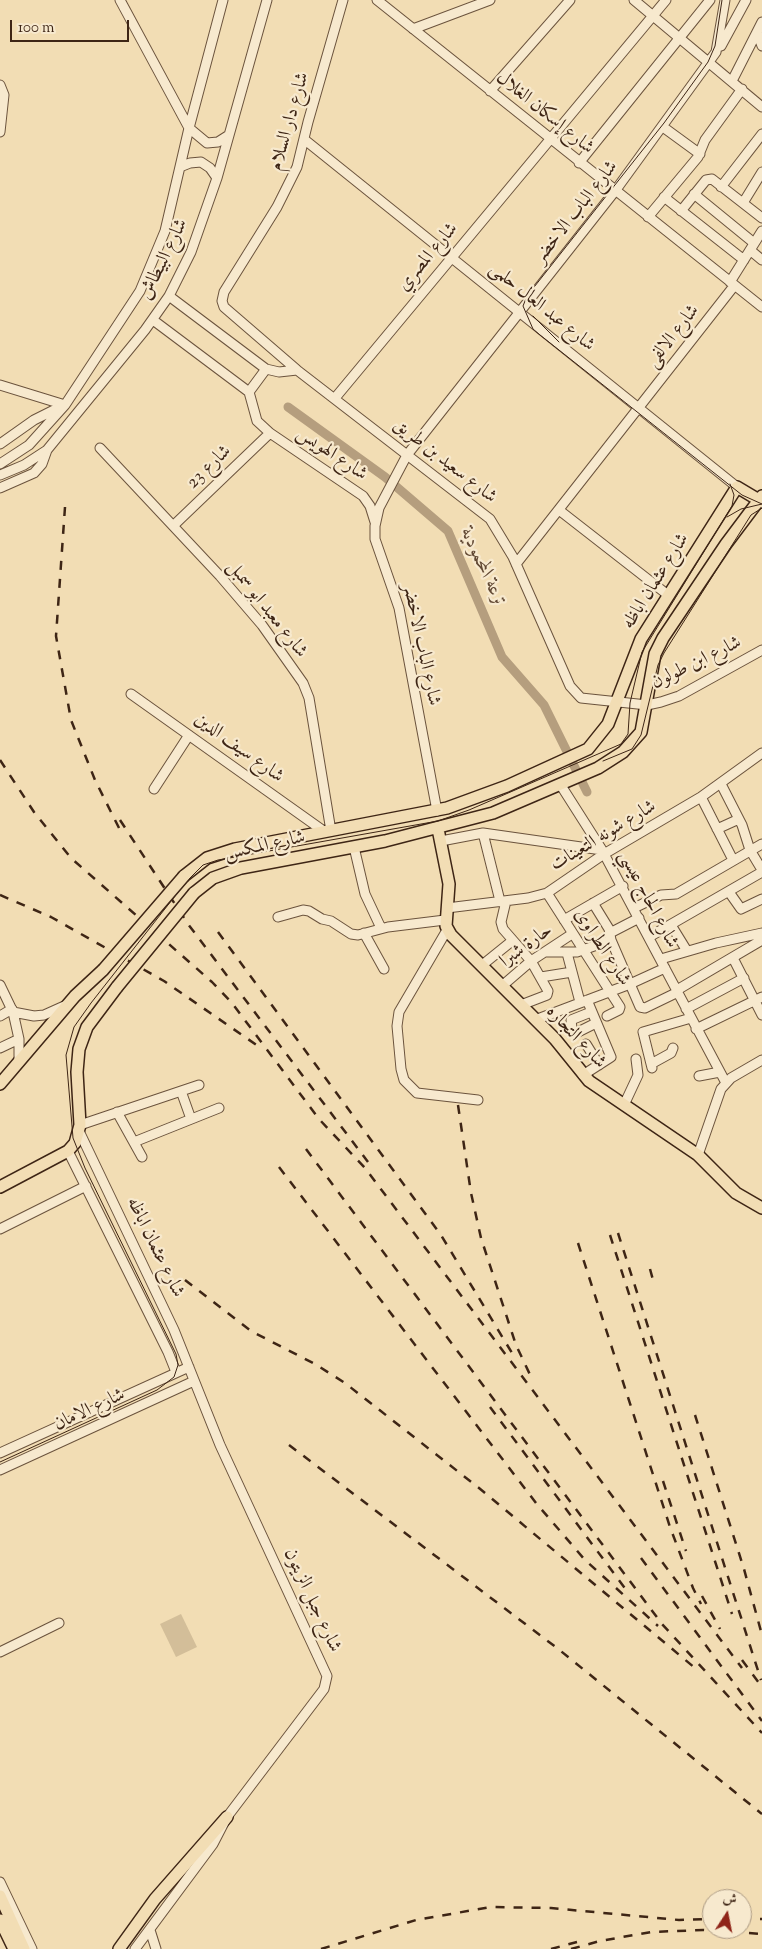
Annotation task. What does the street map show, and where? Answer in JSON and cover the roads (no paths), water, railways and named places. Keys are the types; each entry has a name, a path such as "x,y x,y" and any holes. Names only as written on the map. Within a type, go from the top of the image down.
{"main road":[{"name":"شارع عبد العال حلمى","path":"737,487 761,499"},
{"name":"شارع عثمان اباظه","path":"616,701 638,644 737,487"},
{"name":"شارع عثمان اباظه","path":"647,705 653,663 663,638 730,537 761,499"},
{"name":"شارع المكس","path":"0,1084 76,996 103,970 184,876 195,866 220,853 437,811 525,779 588,749 608,724 616,701"},
{"name":"شارع المكس","path":"79,1128 77,1072 79,1049 87,1027 117,987 194,893 208,881 226,872 438,829 493,813 598,768 623,752 641,732 647,705"},
{"path":"438,829 449,884 446,925"},
{"name":"شارع التجاره","path":"446,925 481,966 560,1045 583,1075 698,1155 731,1189 762,1208"},
{"path":"0,1187 68,1151 75,1143 79,1128"},
{"path":"119,1949 155,1899 228,1817"},
{"path":"0,1896 24,1949"},
{"path":"0,1920 14,1949"}],"street":[{"path":"120,0 189,128 207,143 218,142 229,135"},
{"name":"شارع البيطاش","path":"3,463 29,445 65,405 140,290 166,231 189,128 223,0"},
{"name":"شارع البيطاش","path":"0,475 11,471 47,450 153,320 168,296 191,252 217,178 267,0"},
{"name":"شارع دار السلام","path":"222,296 292,181 305,140 308,122 342,0"},
{"name":"شارع إسكان الغلال","path":"377,0 579,163 762,307"},
{"path":"413,28 490,0"},
{"path":"490,91 570,0"},
{"path":"634,0 762,107"},
{"name":"شارع المصري","path":"335,398 666,0"},
{"path":"579,163 710,0"},
{"name":"شارع الباب الاخضر","path":"437,811 399,608 377,545 376,524 388,489 407,455 615,191 709,62 719,42 725,0"},
{"path":"709,62 719,50 746,0"},
{"path":"732,81 762,22"},
{"path":"757,32 762,46"},
{"path":"0,85 4,94 0,132"},
{"path":"648,217 700,154 705,140 742,89"},
{"path":"663,127 700,154"},
{"path":"721,187 762,134"},
{"name":"شارع عبد العال حلمى","path":"305,140 737,487"},
{"path":"180,167 190,163 201,162 210,168 217,178"},
{"path":"743,203 762,172"},
{"path":"681,211 709,179 762,218"},
{"path":"694,194 752,247 762,260"},
{"path":"664,197 744,260"},
{"name":"شارع الالفى","path":"516,564 639,408 732,284 762,231"},
{"path":"168,296 266,369 280,372 296,370"},
{"name":"شارع سعيد بن طريق","path":"222,296 224,307 296,370 335,398 490,519 503,537 516,564 570,686 581,698 647,705"},
{"path":"153,320 249,392 266,369"},
{"path":"0,385 65,405"},
{"name":"شارع الهويس","path":"249,392 257,421 270,433 363,496 370,506 376,524"},
{"path":"0,444 34,420 65,405"},
{"name":"شارع 23","path":"173,526 270,433"},
{"name":"شارع معبد ابو سمبل","path":"100,448 262,625 303,684 309,698 328,832"},
{"path":"0,488 34,472 42,464 47,450"},
{"path":"559,510 668,596"},
{"name":"شارع ابن طولون","path":"647,705 679,696 762,650"},
{"name":"شارع سيف الدين","path":"131,694 328,832"},
{"path":"154,789 189,735"},
{"name":"شارع شونه التعينات","path":"448,908 546,893 603,852 701,797 762,753"},
{"path":"560,784 603,852"},
{"path":"649,937 762,871 750,850 739,820 721,784"},
{"path":"701,797 733,860"},
{"path":"718,829 739,820"},
{"path":"484,833 503,901 502,925 512,941 531,961 548,991 547,996 520,1005"},
{"name":"شارع الحاج عيسي","path":"441,841 484,833 603,852 726,1083"},
{"path":"634,908 661,895 676,894 762,844"},
{"path":"354,847 364,894 381,928"},
{"path":"564,920 622,886"},
{"path":"729,892 741,909 762,899"},
{"name":"شارع الطراوى","path":"546,893 620,1009 607,1016"},
{"path":"593,903 611,936 630,984 642,1008 677,991 761,940"},
{"path":"278,917 302,910 309,911 351,934 364,933 381,928 446,925"},
{"path":"547,952 567,953 583,951 639,918"},
{"path":"671,924 687,952"},
{"path":"446,925 398,1016 401,1069 404,1080 417,1093 478,1100"},
{"path":"364,933 384,969"},
{"name":"حارة شبرا","path":"502,986 531,961 572,934"},
{"path":"661,959 687,952 714,939 761,940"},
{"path":"481,966 512,941"},
{"path":"567,953 572,972 584,1001 591,1012 611,1057 583,1075"},
{"path":"733,958 758,999 762,1014"},
{"path":"535,1020 630,984 665,968"},
{"path":"541,977 572,972"},
{"path":"673,1048 671,1053 651,1066 643,1032 689,1014 744,978"},
{"path":"0,985 13,1010 19,1038 19,1062"},
{"path":"0,1016 13,1010 34,1016 44,1016 62,1007 76,996"},
{"path":"696,1029 758,999"},
{"path":"591,1012 571,1020 575,1030 596,1023"},
{"path":"0,1048 19,1038"},
{"path":"586,1044 600,1065"},
{"path":"624,1105 638,1075 636,1059"},
{"path":"698,1155 718,1096 726,1083 762,1060"},
{"path":"698,1076 720,1072"},
{"path":"79,1128 117,1112 200,1085"},
{"path":"181,1091 191,1119"},
{"path":"134,1142 218,1108"},
{"path":"117,1112 142,1157"},
{"name":"شارع عثمان اباظه","path":"79,1128 174,1330 194,1381"},
{"name":"شارع عثمان اباظه","path":"68,1151 176,1372"},
{"path":"0,1229 86,1186"},
{"name":"شارع الامان","path":"0,1453 189,1367"},
{"name":"شارع الامان","path":"0,1470 194,1381"},
{"name":"شارع جبل الزيتون","path":"135,1949 213,1844 228,1817 324,1689 327,1676 220,1445 194,1381"},
{"path":"0,1652 59,1623"},
{"path":"0,1882 32,1949"},
{"path":"150,1930 156,1949"}],"waterway":[{"name":"ترعة المحمودية","path":"288,407 385,477 448,531 502,657 544,705 587,792"}],"tram line":[{"path":"722,0 715,46 708,62 664,123 527,296 523,306 533,329 540,335 742,495 762,504"},
{"path":"533,316 559,342"},
{"path":"0,1462 157,1390 174,1377 178,1365 176,1354 85,1168 73,1138 66,1055 74,1027 91,1003 186,882 203,865 218,860 438,821 469,810 621,744 628,734 630,703 642,652 732,506 734,495 730,484"},
{"path":"727,517 741,509 762,504"},
{"path":"603,761 632,749 641,735 658,665 664,653 751,515 762,508"}],"railway":[{"path":"65,507 56,636 71,720 95,780 120,830"},
{"path":"0,760 34,812 71,858 212,982 232,1003 319,1119 365,1168 742,1668"},
{"path":"120,820 188,924 368,1162"},
{"path":"0,895 51,917 164,981 258,1046"},
{"path":"218,932 441,1235 512,1353"},
{"path":"458,1105 471,1193 481,1238 516,1345 533,1381"},
{"path":"306,1149 662,1624 762,1733"},
{"path":"279,1167 536,1503 585,1560 658,1626"},
{"path":"618,1233 761,1680"},
{"path":"610,1235 732,1614"},
{"path":"578,1243 670,1527 701,1604"},
{"path":"650,1269 653,1280"},
{"path":"185,1280 251,1331 315,1364 345,1383 479,1488 695,1668"},
{"path":"490,1407 627,1591"},
{"path":"695,1415 744,1569 762,1635"},
{"path":"289,1445 557,1648 762,1814"},
{"path":"663,1481 686,1551"},
{"path":"641,1558 762,1721"},
{"path":"702,1596 720,1629"},
{"path":"742,1660 762,1687"},
{"path":"321,1949 416,1920 491,1907 551,1908 679,1920 702,1919"},
{"path":"752,1919 762,1919"},
{"path":"571,1949 600,1941 651,1932 703,1930 762,1934"},
{"path":"551,1949 577,1942"}]}
